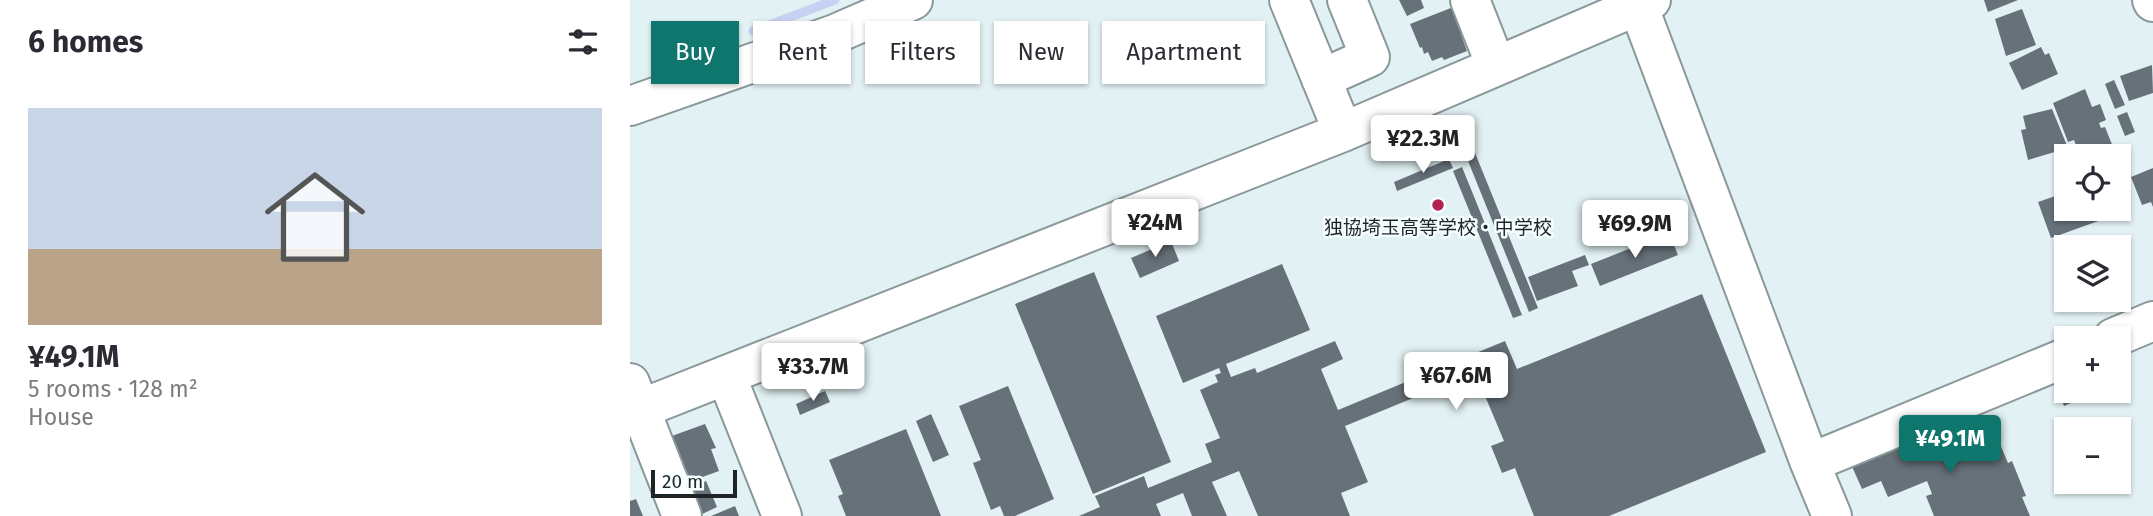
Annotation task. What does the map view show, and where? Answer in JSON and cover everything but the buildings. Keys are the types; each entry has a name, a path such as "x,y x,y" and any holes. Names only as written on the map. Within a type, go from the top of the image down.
{"street":[{"path":"630,106 835,34 913,0"},
{"path":"1289,0 1343,132"},
{"path":"1321,79 1370,57 1347,0"},
{"path":"1470,0 1496,66"},
{"path":"682,516 633,402 726,374 1343,132 1644,3 1810,463 1832,516"},
{"path":"2131,330 2153,321"},
{"path":"1810,463 2054,362"},
{"path":"726,374 782,516"}],"waterway":[{"path":"779,21 835,0"}],"place":[{"name":"独協埼玉高等学校・中学校","path":"1438,205"}]}
